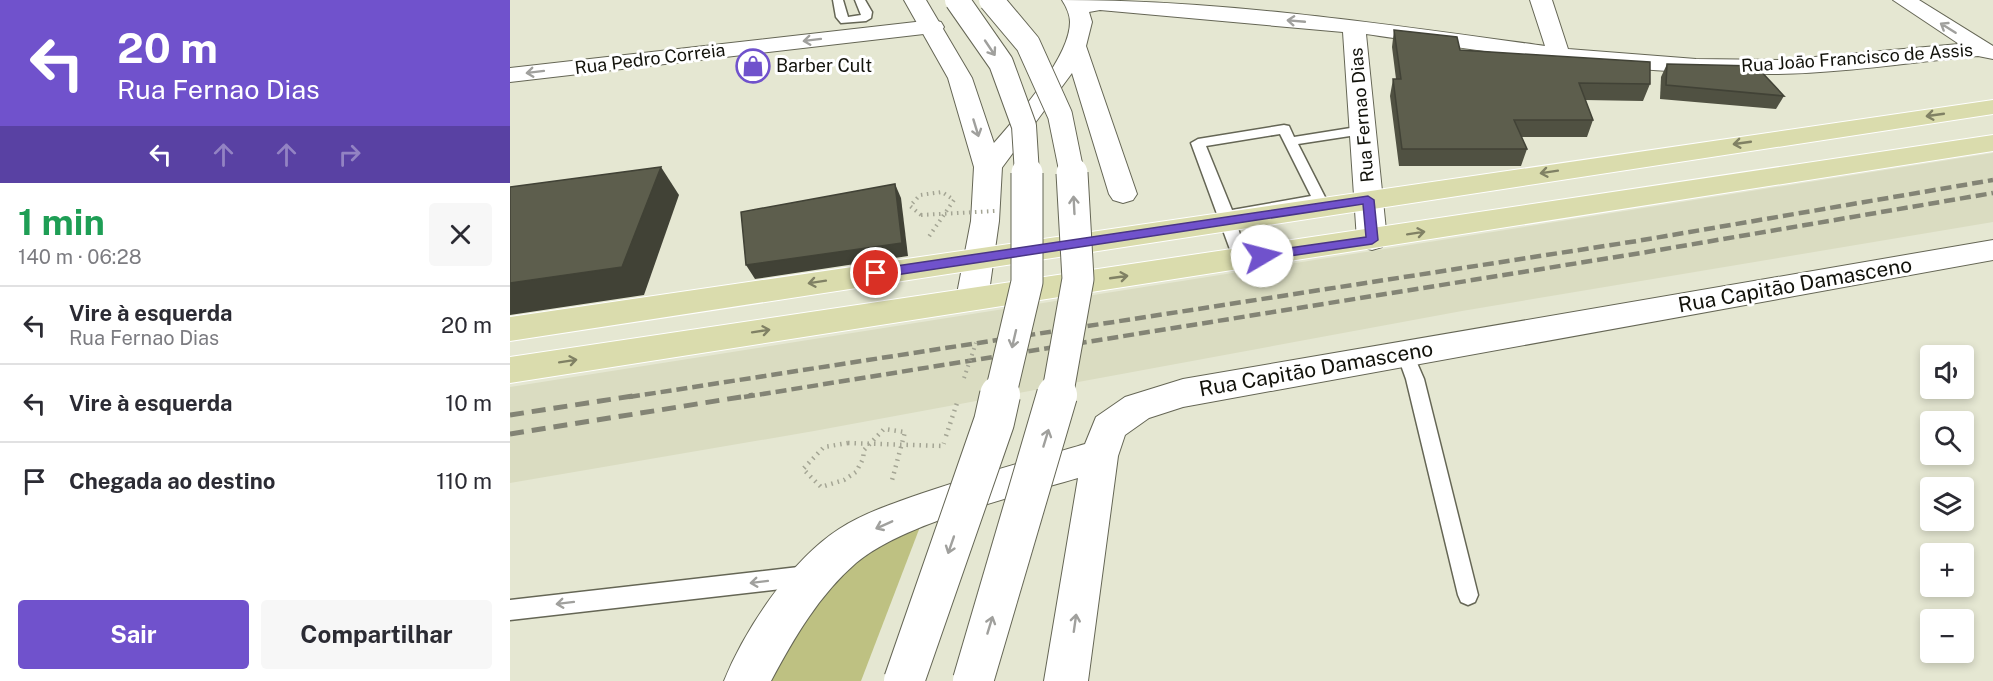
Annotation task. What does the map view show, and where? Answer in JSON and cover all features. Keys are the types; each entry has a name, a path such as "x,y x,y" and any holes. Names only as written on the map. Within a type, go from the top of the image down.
{"main road":[{"path":"510,329 981,246 1368,200 1993,106"},
{"path":"510,370 1372,240 1993,143"}],"street":[{"path":"915,0 933,27 960,78 988,167 981,246 972,299"},
{"path":"904,681 994,422 1027,282 1029,205 1024,126 1001,63 957,0"},
{"path":"973,681 1054,411 1078,279 1073,178 1060,115 1028,44 992,0"},
{"path":"1540,0 1559,55"},
{"path":"1904,0 1990,51"},
{"path":"988,167 1041,100 1076,47 1087,3"},
{"name":"Rua Joāo Francisco de Assis","path":"1087,3 1354,26 1559,55 1684,65 1781,67 1990,51"},
{"name":"Rua Fernao Dias","path":"1354,26 1372,240"},
{"name":"Rua Pedro Correia","path":"510,75 933,27"},
{"path":"1076,47 1123,194"},
{"name":"Rua Capitão Damasceno","path":"1066,681 1100,456 1109,427 1137,407 1183,393 1993,250"},
{"path":"746,681 785,614 817,574 843,549 880,526 976,491 1100,456"}],"lane":[{"path":"838,0 841,17 845,21 852,21 866,18 867,12 860,0"},
{"path":"1227,218 1319,199 1284,129 1198,143 1240,259"},
{"path":"1291,141 1363,130"},
{"path":"1405,354 1415,379 1467,595"},
{"path":"510,610 817,574"}],"path":[{"path":"981,246 927,241 954,200 942,192 920,195 910,206 921,215 1003,211"},
{"path":"964,380 978,336"},
{"path":"880,526 905,432 884,429 864,450 864,462 849,480 821,488 804,469 824,447 848,443 943,446 960,391"}],"shaded area":[{"path":"1993,153 1993,222 1462,311 814,431 510,483 510,387"}],"green space":[{"path":"923,519 861,681 766,681 839,571"}],"building":[{"path":"1394,30 1457,37 1460,50 1650,62 1650,84 1579,83 1593,120 1514,120 1527,149 1402,149 1393,79 1401,79"},
{"path":"1667,64 1756,66 1784,96 1666,85"},
{"path":"661,167 622,267 510,283 510,187"},
{"path":"895,184 902,243 746,265 741,212"}],"railway":[{"path":"629,397 1637,241 1993,180"},
{"path":"744,397 1647,252 1993,193"},
{"path":"510,415 639,395"},
{"path":"510,434 753,395"}],"place":[{"name":"Barber Cult","path":"753,66"}],"route":[{"path":"876,273 1368,200 1372,240 1262,256"}]}
